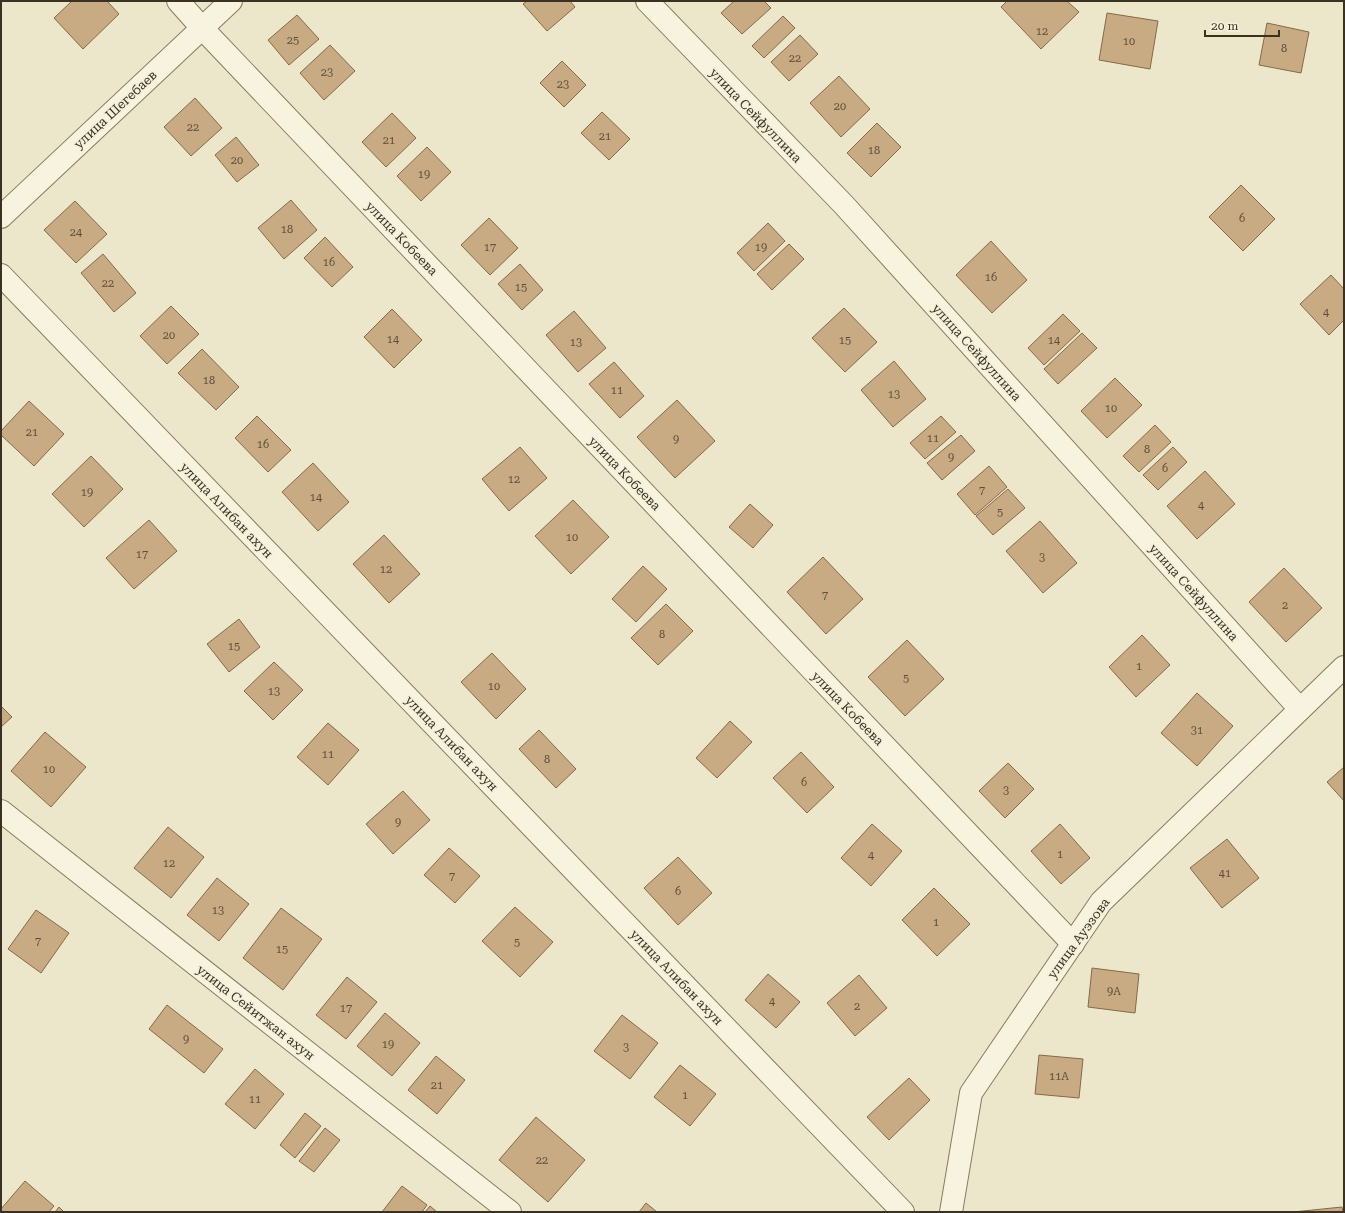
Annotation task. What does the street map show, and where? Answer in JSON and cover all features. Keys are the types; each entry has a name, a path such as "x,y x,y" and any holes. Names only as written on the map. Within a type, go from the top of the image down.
{"street":[{"name":"улица Кобеева","path":"178,1 1072,944"},
{"name":"улица Шегебаев","path":"1,218 231,1"},
{"name":"улица Сейфуллина","path":"647,1 844,205 1300,709"},
{"name":"улица Алибан ахун","path":"1,275 903,1212"},
{"name":"улица Ауэзова","path":"951,1212 971,1093 1101,902 1344,667"},
{"name":"улица Сейитжан ахун","path":"1,811 510,1212"}],"building":[{"path":"72,1 107,1 119,14 83,49 54,18"},
{"path":"527,1 570,1 575,7 547,31 523,4"},
{"path":"734,1 764,1 771,8 742,34 721,13"},
{"path":"1007,1 1067,1 1079,12 1041,49 1001,7"},
{"path":"1107,13 1158,21 1150,69 1099,60"},
{"path":"297,15 319,39 289,65 268,40"},
{"path":"783,16 795,28 764,58 752,46"},
{"path":"1267,23 1309,32 1301,73 1259,65"},
{"path":"800,35 818,54 789,81 771,62"},
{"path":"330,45 355,71 324,100 300,73"},
{"path":"562,61 586,85 564,107 540,83"},
{"path":"839,76 870,109 841,137 810,103"},
{"path":"195,98 222,128 191,156 164,127"},
{"path":"602,112 630,139 609,160 581,133"},
{"path":"392,113 416,138 386,167 362,142"},
{"path":"877,123 901,147 871,177 847,153"},
{"path":"236,137 259,165 237,182 215,155"},
{"path":"427,147 451,172 421,201 397,176"},
{"path":"1241,185 1275,219 1243,251 1209,217"},
{"path":"291,200 317,230 284,259 258,228"},
{"path":"75,201 107,234 76,263 44,230"},
{"path":"489,218 518,248 490,275 461,245"},
{"path":"768,223 785,241 754,271 737,253"},
{"path":"325,237 353,267 332,287 304,258"},
{"path":"991,241 1027,280 992,313 956,275"},
{"path":"789,244 804,259 772,290 757,274"},
{"path":"103,254 136,293 114,312 81,273"},
{"path":"520,264 543,290 522,310 498,284"},
{"path":"1331,275 1344,289 1344,320 1329,335 1300,304"},
{"path":"171,306 199,334 167,364 140,336"},
{"path":"844,308 877,342 845,372 812,338"},
{"path":"392,309 422,340 394,368 364,337"},
{"path":"574,311 606,348 578,372 546,335"},
{"path":"1063,314 1080,331 1044,365 1028,348"},
{"path":"1082,333 1097,348 1058,384 1044,369"},
{"path":"202,349 239,387 216,410 178,373"},
{"path":"894,361 926,399 893,427 861,390"},
{"path":"614,362 644,396 620,418 589,384"},
{"path":"1115,378 1142,405 1107,438 1081,411"},
{"path":"677,400 715,441 675,478 637,437"},
{"path":"29,401 64,434 34,466 1,435 1,431"},
{"path":"257,416 291,450 268,472 235,438"},
{"path":"941,416 956,432 925,459 910,443"},
{"path":"1155,425 1171,442 1139,472 1123,456"},
{"path":"961,435 975,451 942,480 927,463"},
{"path":"520,447 547,478 509,511 482,479"},
{"path":"1173,447 1187,462 1158,490 1143,475"},
{"path":"91,456 123,489 84,527 52,494"},
{"path":"313,463 349,502 318,531 282,492"},
{"path":"989,466 1007,487 975,515 957,494"},
{"path":"1205,471 1235,504 1197,539 1167,506"},
{"path":"1008,489 1025,508 993,535 976,516"},
{"path":"573,500 609,537 571,574 535,536"},
{"path":"750,504 773,525 753,548 729,527"},
{"path":"149,520 177,551 134,589 106,558"},
{"path":"1040,521 1077,563 1043,593 1006,551"},
{"path":"384,535 420,574 389,603 353,564"},
{"path":"823,557 863,599 826,634 787,592"},
{"path":"643,566 667,589 636,622 612,599"},
{"path":"1284,568 1322,608 1286,642 1249,602"},
{"path":"666,604 693,631 658,665 631,638"},
{"path":"239,619 260,647 229,672 207,644"},
{"path":"1142,635 1170,665 1136,697 1109,667"},
{"path":"907,640 944,679 905,716 868,677"},
{"path":"492,653 526,689 496,719 461,682"},
{"path":"274,662 303,690 273,720 244,691"},
{"path":"1197,693 1233,726 1197,766 1161,733"},
{"path":"1,706 12,717 1,727"},
{"path":"730,721 752,742 717,778 696,758"},
{"path":"328,723 359,750 328,785 297,757"},
{"path":"539,730 576,769 556,788 519,749"},
{"path":"45,732 86,767 51,807 11,771"},
{"path":"801,752 834,787 807,813 773,778"},
{"path":"1008,763 1034,789 1005,818 979,791"},
{"path":"1344,767 1344,801 1327,782"},
{"path":"403,791 430,820 393,854 366,824"},
{"path":"872,824 902,851 871,886 841,858"},
{"path":"1060,824 1090,858 1061,884 1031,851"},
{"path":"168,827 204,857 171,898 134,868"},
{"path":"1227,839 1259,878 1222,908 1190,868"},
{"path":"449,848 480,876 455,903 424,875"},
{"path":"678,857 712,893 678,925 644,888"},
{"path":"217,878 249,904 219,941 187,915"},
{"path":"934,888 970,924 937,956 902,920"},
{"path":"515,907 553,942 520,977 482,941"},
{"path":"281,908 322,939 283,990 243,958"},
{"path":"36,910 69,933 41,973 8,949"},
{"path":"1092,968 1139,974 1135,1013 1088,1007"},
{"path":"768,974 800,1002 776,1028 745,1000"},
{"path":"859,975 887,1008 855,1036 827,1003"},
{"path":"347,977 377,1002 346,1039 316,1015"},
{"path":"167,1005 223,1049 204,1073 149,1029"},
{"path":"385,1013 420,1043 392,1076 357,1046"},
{"path":"622,1015 658,1043 630,1079 594,1051"},
{"path":"1039,1055 1083,1059 1079,1098 1035,1094"},
{"path":"436,1056 465,1080 437,1114 408,1090"},
{"path":"680,1065 716,1094 690,1126 654,1097"},
{"path":"255,1069 284,1094 255,1129 225,1104"},
{"path":"909,1078 930,1100 889,1140 867,1117"},
{"path":"305,1113 321,1126 295,1158 280,1145"},
{"path":"536,1117 585,1160 548,1202 499,1160"},
{"path":"325,1128 340,1140 314,1172 299,1161"},
{"path":"25,1181 54,1206 49,1212 1,1212 1,1209"},
{"path":"402,1186 427,1205 422,1212 382,1212"},
{"path":"646,1203 657,1212 639,1212"},
{"path":"430,1206 437,1212 425,1212"},
{"path":"59,1207 64,1212 55,1212"},
{"path":"1342,1207 1343,1212 1293,1212"}]}
